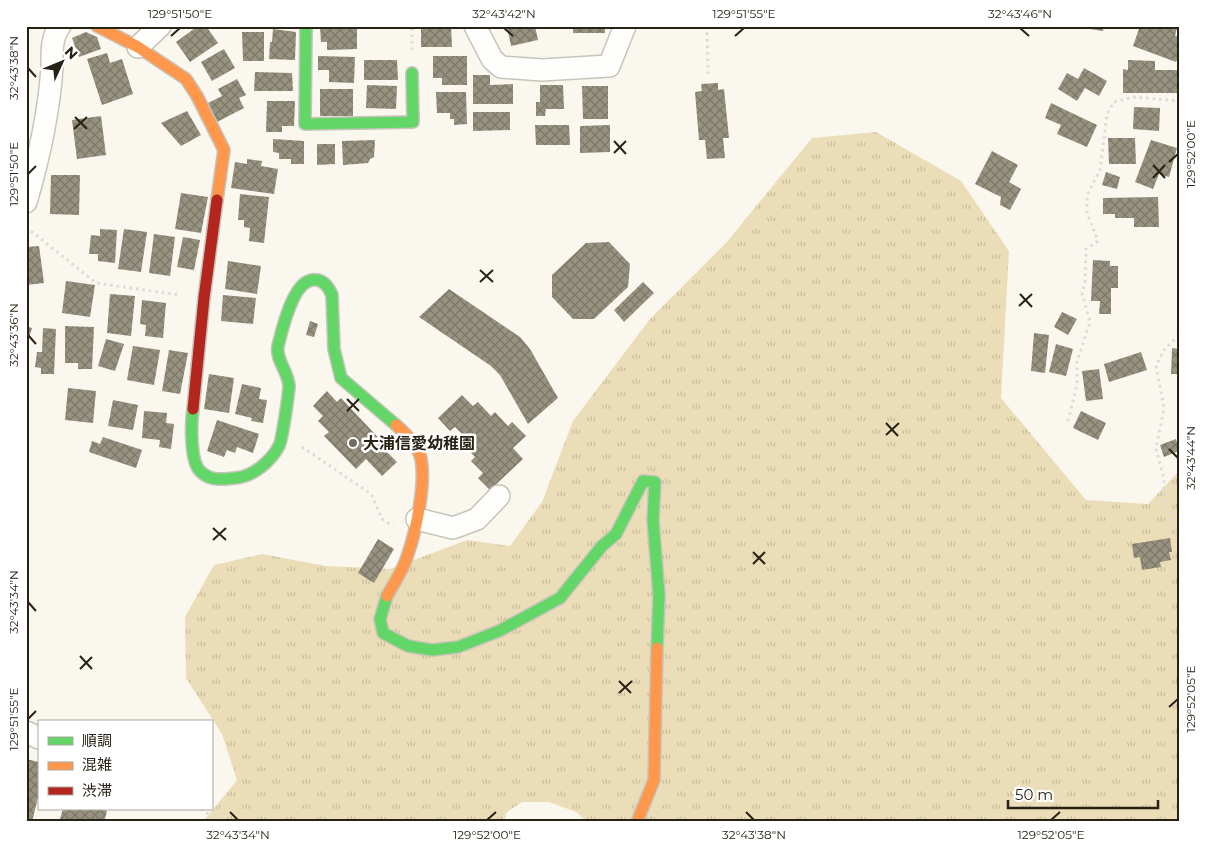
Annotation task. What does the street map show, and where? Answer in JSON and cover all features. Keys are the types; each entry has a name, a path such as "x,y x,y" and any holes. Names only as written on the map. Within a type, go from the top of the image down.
{"street":[{"path":"26,202 39,158 50,88 53,41 60,26"},
{"path":"97,26 138,48 186,79 197,96 224,150 204,298 192,416 196,467 205,476 215,480 240,478 263,466 280,445 289,385 277,349 294,294 306,281 315,279 323,282 332,294 334,349 341,378 384,413 407,435 421,457 422,477 414,529 408,556 384,603 380,619 383,633 408,646 432,650 458,647 499,631 560,598 602,546 616,534 643,481 655,482 653,520 659,595 654,780 636,822"},
{"path":"138,48 160,26"},
{"path":"306,26 305,124 412,122 412,73"},
{"path":"475,26 492,60 501,68 542,70 609,66 625,26"},
{"path":"414,529 453,528 477,519 499,496"},
{"path":"26,732 38,738"}],"path":[{"path":"706,26 708,76"},
{"path":"1068,421 1077,385 1077,362 1090,322 1082,293 1085,282 1086,249 1098,241 1088,213 1087,195 1100,170 1107,114 1114,102 1134,98 1179,101"},
{"path":"26,227 96,283 204,298"},
{"path":"1179,335 1164,350 1156,366 1164,408 1156,450 1164,479 1164,502 1179,536"},
{"path":"306,450 371,494 382,518 414,529"},
{"path":"203,810 221,822"}],"green space":[{"path":"876,132 961,181 1009,251 1001,398 1086,500 1148,504 1179,471 1179,822 587,822 576,812 549,802 522,802 507,812 503,822 203,822 237,780 222,734 186,678 185,617 214,565 262,554 326,566 390,569 467,540 510,546 542,502 573,421 650,319 726,243 812,138"}],"building":[{"path":"198,26 206,26 218,43 190,62 176,42"},
{"path":"320,26 357,26 357,49 327,50 327,42 321,42"},
{"path":"421,26 451,26 452,47 421,47"},
{"path":"507,26 535,26 538,40 511,46"},
{"path":"573,26 609,26 609,29 605,29 605,33 573,33"},
{"path":"1091,26 1104,26 1103,31 1090,29"},
{"path":"1140,26 1171,26 1177,28 1175,36 1179,37 1179,56 1176,62 1133,46"},
{"path":"273,29 296,32 295,60 269,59"},
{"path":"86,32 97,37 101,49 79,57 72,38"},
{"path":"242,32 264,32 264,61 243,61"},
{"path":"224,49 235,68 212,81 201,62"},
{"path":"107,53 110,63 122,59 133,94 102,105 87,59"},
{"path":"318,56 355,57 354,83 329,82 329,70 318,70"},
{"path":"433,56 467,56 467,85 442,85 442,78 433,78"},
{"path":"364,60 397,60 398,80 364,80"},
{"path":"1128,60 1155,61 1155,70 1179,70 1179,93 1123,93 1123,69 1128,70"},
{"path":"1084,68 1107,81 1099,96 1085,88 1077,101 1058,89 1067,73 1078,79"},
{"path":"255,72 292,73 293,91 254,91"},
{"path":"473,75 490,75 490,85 513,84 513,104 473,104"},
{"path":"237,79 246,95 239,98 244,108 217,122 208,103 222,96 218,89"},
{"path":"718,83 718,90 724,89 729,138 723,138 725,158 707,159 705,140 699,140 695,92 702,91 701,84"},
{"path":"367,85 397,86 396,109 366,108"},
{"path":"540,85 563,85 564,109 546,109 545,116 536,116 536,102 540,102"},
{"path":"582,86 608,86 608,119 583,119"},
{"path":"320,89 353,89 353,116 320,116"},
{"path":"436,92 466,92 467,124 454,125 454,119 450,119 450,113 437,113"},
{"path":"267,101 295,101 294,126 282,126 282,132 266,132"},
{"path":"1051,103 1097,125 1087,147 1057,134 1061,125 1045,118"},
{"path":"1134,107 1160,108 1159,131 1133,129"},
{"path":"187,111 201,135 181,146 161,123"},
{"path":"473,112 510,112 510,130 473,131"},
{"path":"101,116 106,155 77,159 72,120"},
{"path":"535,125 569,125 570,145 536,145"},
{"path":"610,125 610,152 580,153 580,126"},
{"path":"1108,138 1135,138 1136,164 1109,164"},
{"path":"273,139 304,141 304,164 291,164 291,159 279,159 279,153 273,152"},
{"path":"375,140 374,157 368,163 343,165 342,141"},
{"path":"1151,140 1177,148 1169,177 1159,174 1153,189 1135,182"},
{"path":"317,144 335,144 335,164 317,165"},
{"path":"992,151 1018,165 1009,182 1021,189 1010,210 1000,205 1001,197 975,184"},
{"path":"247,159 262,161 261,166 278,169 274,194 231,188 235,162 247,164"},
{"path":"1106,172 1120,177 1117,189 1102,185"},
{"path":"51,175 80,175 79,215 50,214"},
{"path":"181,193 208,197 201,233 175,229"},
{"path":"240,194 269,197 264,243 249,241 250,228 244,227 244,220 238,220"},
{"path":"1158,197 1159,227 1134,227 1134,218 1115,218 1115,214 1103,214 1103,198"},
{"path":"100,229 117,230 115,263 98,261 98,254 89,254 91,235 100,236"},
{"path":"124,229 147,232 141,272 118,269"},
{"path":"154,234 175,237 170,276 149,273"},
{"path":"183,237 200,240 194,270 177,267"},
{"path":"609,242 630,264 628,287 594,319 573,319 552,297 552,275 586,243"},
{"path":"39,246 44,283 26,285 26,247"},
{"path":"1093,260 1110,261 1110,266 1118,266 1118,288 1111,288 1111,314 1099,314 1100,301 1091,301"},
{"path":"228,261 261,266 257,294 225,289"},
{"path":"66,281 95,285 90,317 62,313"},
{"path":"643,282 654,293 624,322 614,310"},
{"path":"449,289 520,337 530,349 558,398 528,424 500,375 491,366 419,317"},
{"path":"110,294 135,296 131,336 107,333"},
{"path":"223,295 256,298 253,324 221,321"},
{"path":"142,300 166,303 163,338 145,336 146,325 140,324"},
{"path":"1062,312 1077,319 1068,335 1054,327"},
{"path":"310,321 318,324 314,337 306,335"},
{"path":"26,326 32,328 28,341 26,341"},
{"path":"65,326 94,327 92,369 78,369 78,363 65,363"},
{"path":"43,328 56,329 54,374 41,374 41,368 35,367 37,352 42,352"},
{"path":"1034,333 1049,335 1045,373 1031,371"},
{"path":"106,339 124,344 115,371 98,366"},
{"path":"1056,344 1073,349 1066,376 1049,372"},
{"path":"133,346 160,350 154,385 127,380"},
{"path":"1172,348 1179,349 1179,374 1171,374"},
{"path":"169,350 188,353 180,394 162,391"},
{"path":"1141,352 1147,370 1109,382 1104,364"},
{"path":"1099,369 1103,399 1086,401 1082,371"},
{"path":"209,374 234,378 229,413 204,409"},
{"path":"242,384 261,388 259,399 267,400 263,423 251,421 252,418 235,414"},
{"path":"68,388 96,391 93,423 65,420"},
{"path":"327,391 337,402 341,398 387,447 385,450 397,462 382,476 366,459 356,469 324,436 329,432 318,421 323,416 313,406"},
{"path":"462,395 473,406 478,402 491,416 495,412 508,426 512,422 526,436 513,448 523,459 490,490 478,478 483,473 471,461 475,457 464,445 469,441 455,427 450,431 438,418"},
{"path":"113,400 138,405 133,430 108,426"},
{"path":"144,411 167,413 166,423 174,424 171,449 159,447 160,440 142,438"},
{"path":"1081,411 1106,423 1098,440 1073,428"},
{"path":"217,420 259,434 253,453 237,447 235,453 227,450 224,457 207,451"},
{"path":"103,437 142,450 136,468 89,452 92,441 100,444"},
{"path":"1176,439 1179,451 1164,457 1160,445"},
{"path":"1170,538 1172,552 1169,552 1171,560 1160,562 1161,567 1142,570 1140,557 1134,558 1132,544"},
{"path":"378,539 394,549 374,583 358,573"},
{"path":"26,759 38,762 38,797 32,822 26,822"},
{"path":"63,810 107,811 104,822 59,822"}],"traffic: fast":[{"path":"306,26 305,124 413,122 412,73"},
{"path":"193,409 194,459 200,471 208,477 226,479 248,475 261,467 276,452 280,442 289,386 287,376 278,356 278,346 290,305 296,294 309,281 317,280 324,283 332,295 334,349 341,378 396,425"},
{"path":"387,596 380,619 383,633 408,646 432,650 458,647 499,631 560,598 602,546 616,534 643,481 655,482 653,520 659,595 657,648"}],"traffic: slow":[{"path":"97,26 138,47 186,79 197,96 224,150 217,200"},
{"path":"387,596 399,576 411,544 417,520 422,481 420,454 411,440 396,425"},
{"path":"637,822 654,780 657,648"}],"traffic: jam":[{"path":"193,409 204,298 217,200"}],"place":[{"name":"大浦信愛幼稚園","path":"353,443"}]}
